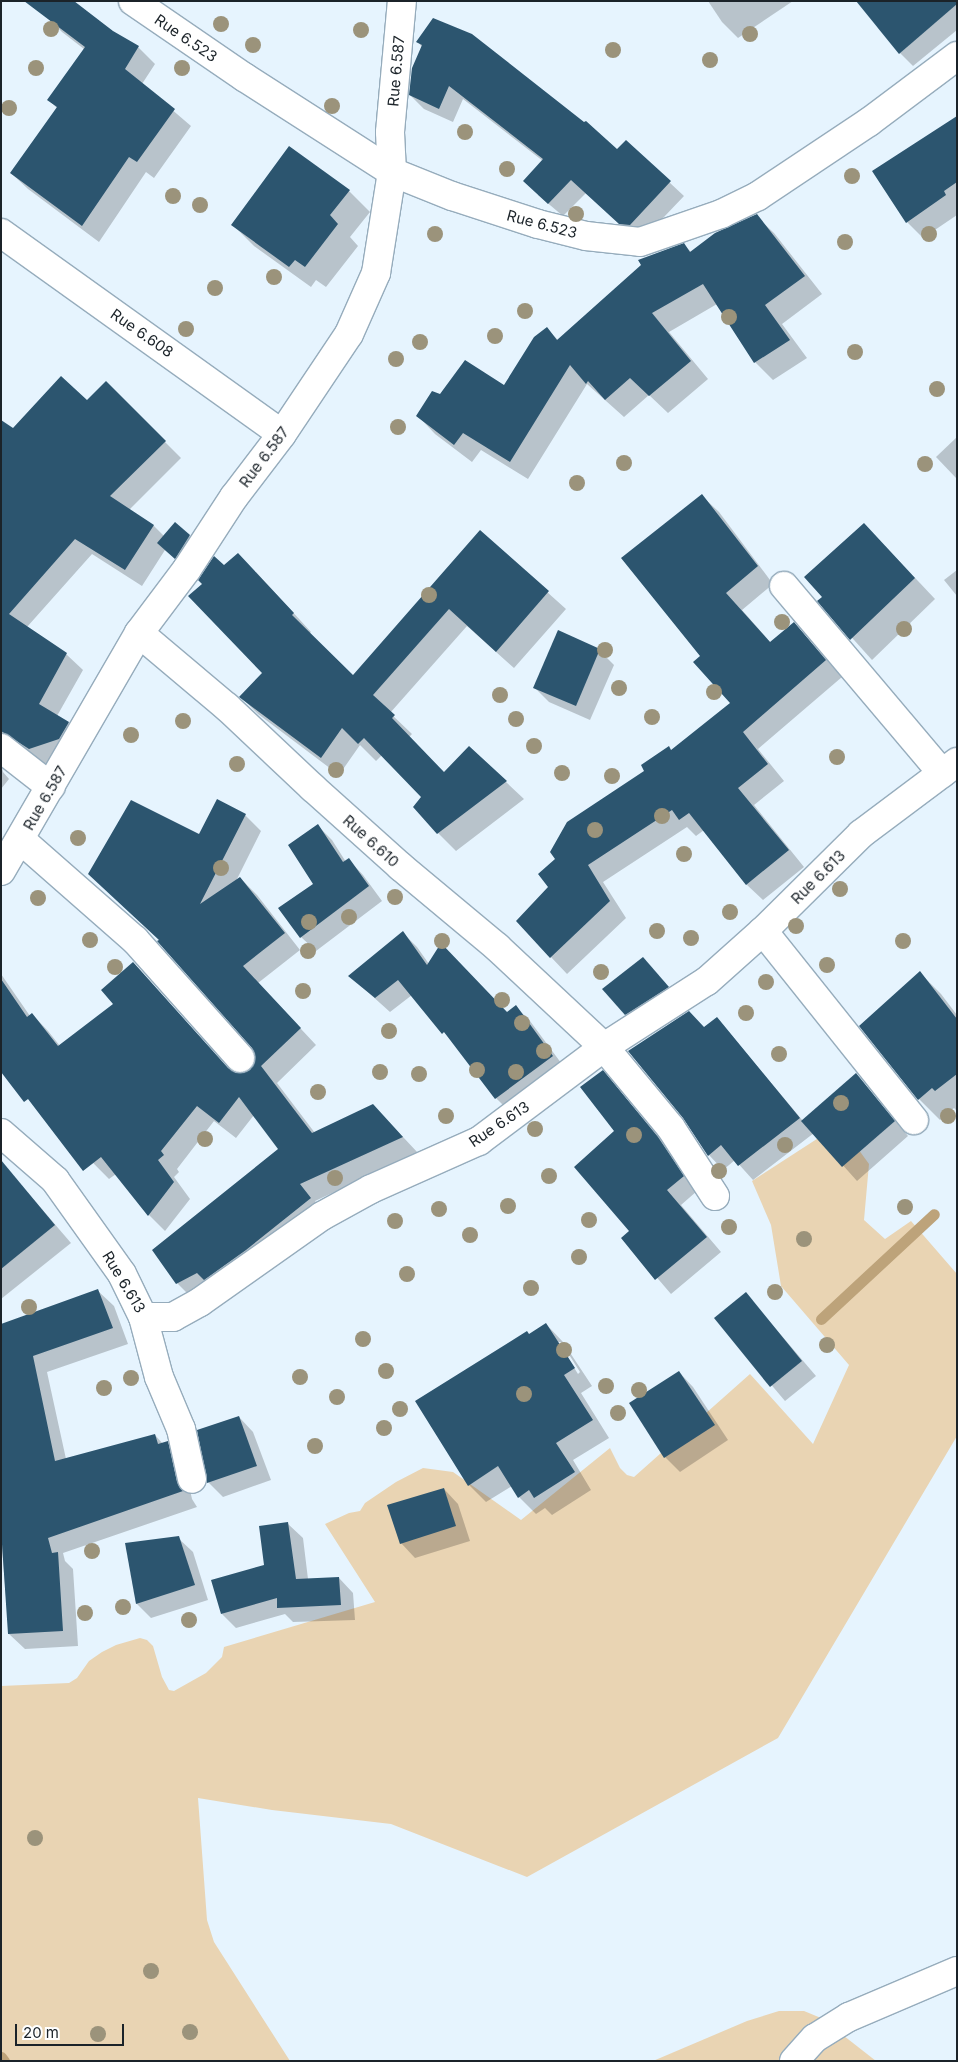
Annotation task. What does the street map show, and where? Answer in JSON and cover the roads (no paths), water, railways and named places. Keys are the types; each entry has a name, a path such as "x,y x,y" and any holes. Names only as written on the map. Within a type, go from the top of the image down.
{"street":[{"name":"Rue 6.523","path":"133,1 392,172 452,196 538,224 586,236 640,242 721,214 758,196 869,122 957,56"},
{"name":"Rue 6.587","path":"1,871 21,840 139,634 187,569 234,497 282,434 349,334 376,273 392,172 390,132 402,1"},
{"name":"Rue 6.608","path":"3,239 282,434"},
{"path":"784,586 949,768"},
{"name":"Rue 6.610","path":"139,634 227,707 401,867 497,947 604,1047 671,1128 716,1196"},
{"path":"1,748 51,787"},
{"name":"Rue 6.613","path":"1,1133 55,1180 122,1274 143,1317 173,1317 200,1302 322,1216 371,1189 480,1141 604,1047 707,981 763,931 861,834 949,768"},
{"path":"21,840 135,940 240,1058"},
{"path":"763,931 914,1120"},
{"path":"143,1317 159,1378 181,1429 192,1478"},
{"path":"794,2061 815,2038 849,2017 957,1971"}],"waterway":[{"path":"821,1319 934,1214"},
{"path":"1,2057 4,2061"}]}
